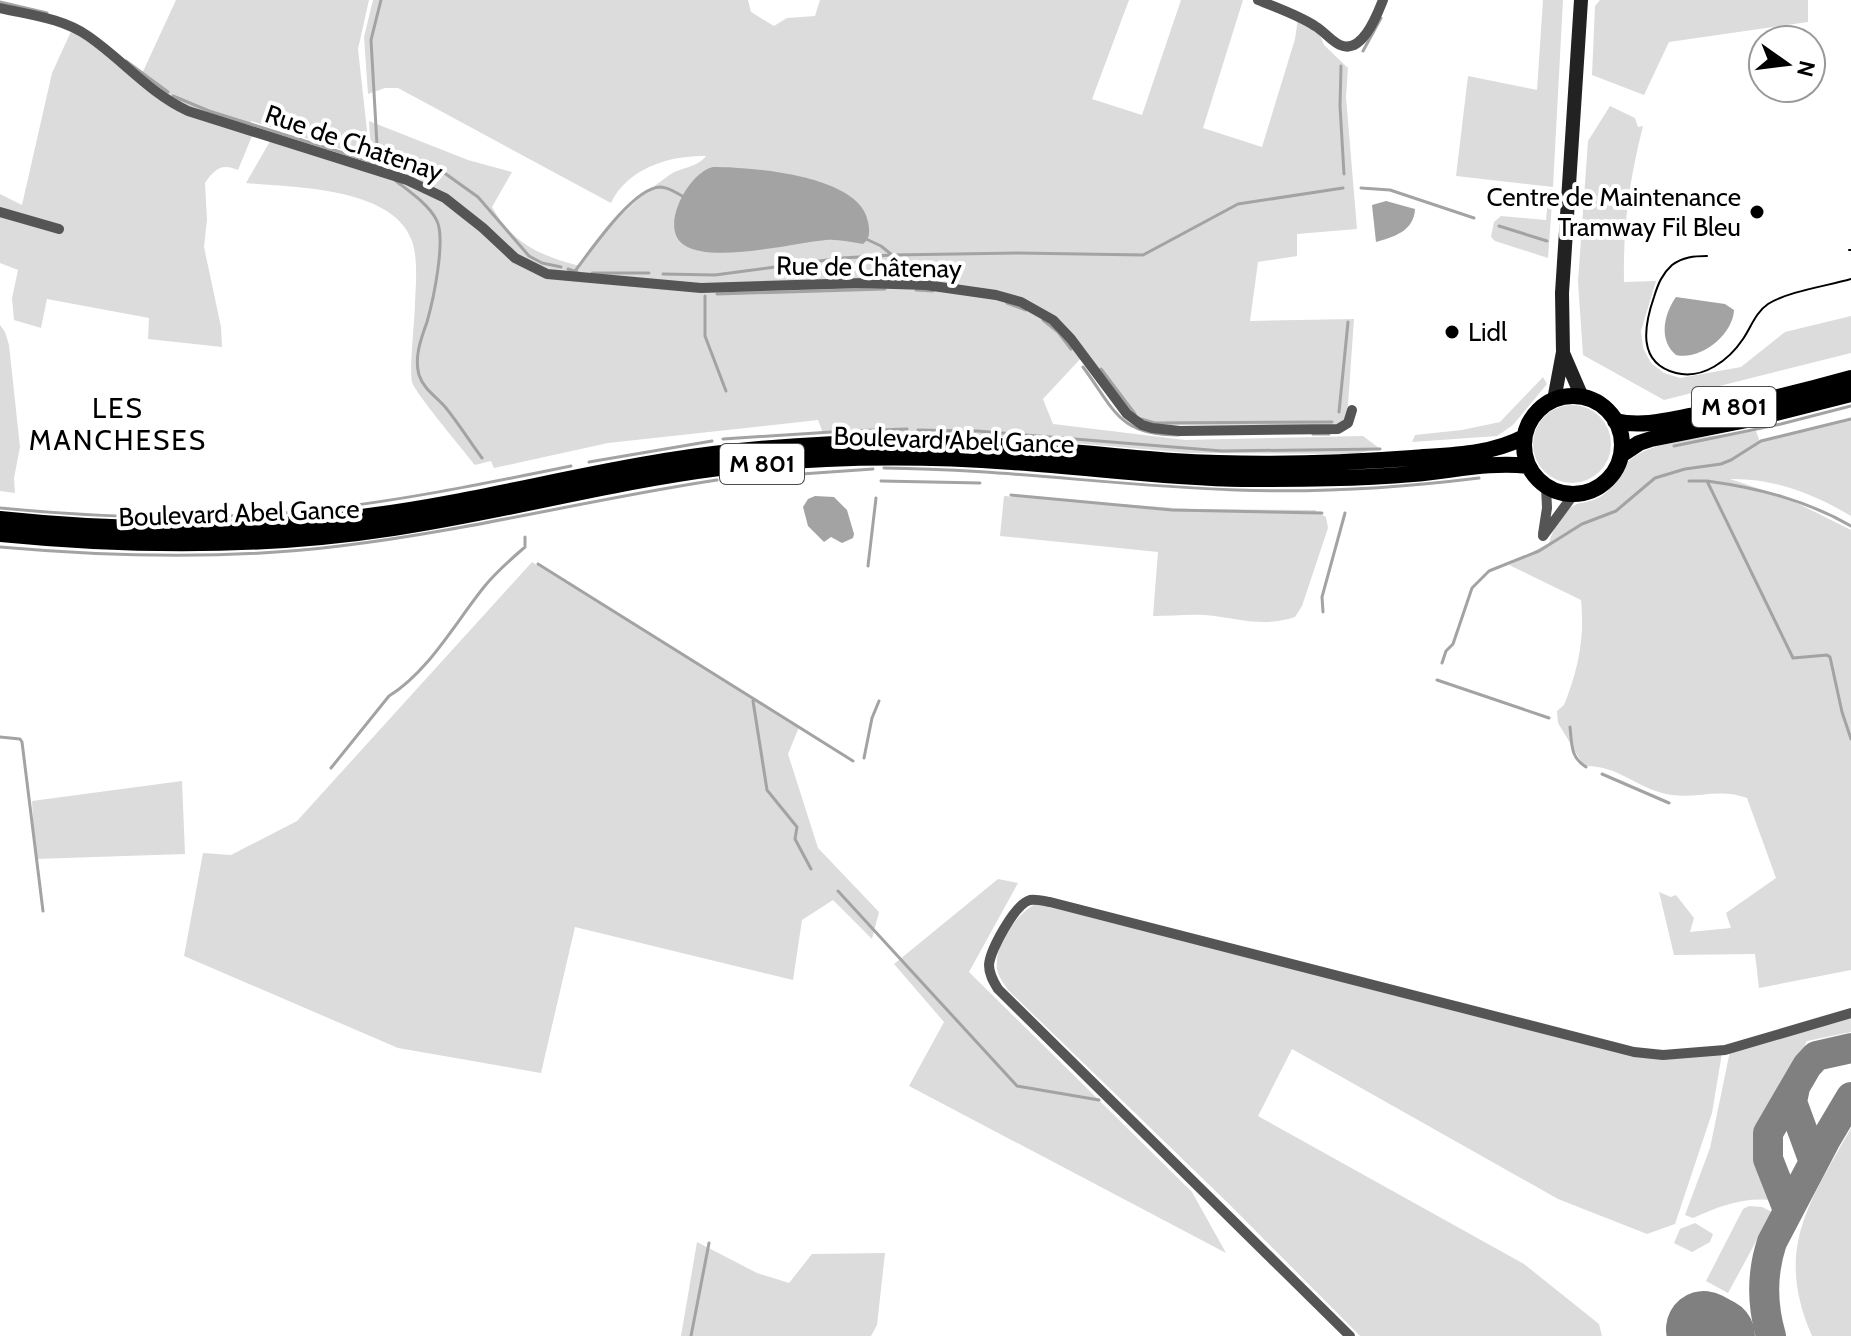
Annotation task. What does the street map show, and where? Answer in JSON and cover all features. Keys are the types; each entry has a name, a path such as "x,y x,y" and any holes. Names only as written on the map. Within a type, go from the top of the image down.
{"main road":[{"path":"1554,400 1563,352 1562,293 1579,0"},
{"path":"1563,352 1582,397"},
{"name":"M 801","path":"1615,421 1640,425 1681,418 1760,402 1851,378"},
{"name":"M 801","path":"1574,494 1594,489 1606,480 1621,455 1639,443 1851,394"},
{"path":"1574,494 1546,486 1528,466 1524,437 1536,413 1554,400 1568,396 1582,397 1602,406 1615,421 1621,437 1621,455"},
{"name":"Boulevard Abel Gance","path":"0,519 162,529 304,524 441,505 679,459 831,444 967,444 1174,461 1296,464 1459,455 1499,448 1524,437"},
{"name":"Boulevard Abel Gance","path":"0,534 150,544 305,539 445,520 669,476 832,459 966,459 1241,479 1354,478 1508,464 1528,466"}],"street":[{"path":"1258,0 1315,25 1340,45 1349,47 1370,27 1383,0"},
{"name":"Rue de Chatenay","path":"0,8 49,18 73,27 105,49 150,89 188,111 388,173 445,198 515,258 547,274 701,288"},
{"path":"0,212 59,229"},
{"name":"Rue de Châtenay","path":"701,288 863,283 926,285 965,289 1021,302 1064,330 1127,414 1152,428 1180,431 1334,429 1348,423 1352,410"},
{"path":"1546,486 1543,536 1574,494"},
{"path":"1350,1336 998,989 989,965 992,952 1023,904 1035,900 1050,902 1634,1052 1663,1055 1725,1050 1851,1013"}],"shaded area":[{"path":"176,0 369,0 358,49 370,158 251,121 248,129 254,131 238,170 227,167 219,169 205,183 207,220 204,247 221,327 222,347 148,339 149,318 47,299 41,328 14,320 12,298 18,270 0,263 0,194 22,205 52,73 73,27 140,78"},
{"path":"373,0 748,0 751,12 774,26 787,18 815,16 820,0 1129,0 1092,99 1142,115 1181,0 1243,0 1203,128 1262,147 1295,39 1298,18 1318,30 1324,45 1348,68 1346,97 1357,229 1297,234 1297,256 1258,262 1250,321 1354,319 1348,405 1343,423 1333,426 1142,425 1083,356 1043,399 1053,424 1185,440 1363,436 1379,448 1357,454 1189,453 957,433 823,433 818,420 608,443 494,468 491,461 475,465 412,382 416,263 412,241 402,223 385,210 340,193 246,183 273,136 387,171 370,138 369,121 468,160 512,172 492,207 500,219 527,245 550,257 576,265 580,265 630,206 668,176 698,163 706,156 679,158 651,166 628,181 611,203 398,88 385,88 368,94 364,37"},
{"path":"1543,0 1563,0 1553,187 1456,176 1468,76 1537,90"},
{"path":"1600,0 1808,0 1808,22 1747,24 1747,31 1669,42 1644,95 1592,75 1595,6"},
{"path":"1610,106 1635,118 1638,127 1643,126 1628,204 1624,282 1656,281 1641,331 1643,348 1651,363 1664,373 1680,378 1741,367 1785,332 1851,316 1851,353 1664,400 1583,355 1578,282 1588,141"},
{"path":"713,167 777,172 826,184 861,206 868,222 868,237 863,244 826,240 733,253 714,253 684,245 677,237 675,214 686,189 704,171"},
{"path":"1549,189 1553,189 1548,258 1491,237 1494,222 1501,216 1546,220"},
{"path":"1386,201 1415,209 1414,217 1402,232 1376,242 1372,205"},
{"path":"1676,297 1725,304 1734,310 1722,337 1695,354 1676,355 1667,342 1665,327 1668,311"},
{"path":"0,325 9,345 20,447 14,478 15,493 0,491"},
{"path":"1543,377 1547,384 1513,425 1497,436 1412,442 1415,435 1500,422"},
{"path":"1572,405 1587,408 1600,416 1608,429 1611,444 1608,459 1600,472 1587,480 1572,483 1557,480 1544,472 1536,459 1533,444 1536,429 1544,416 1557,408"},
{"path":"1851,420 1851,516 1823,501 1777,484 1730,479 1787,498 1851,530 1851,970 1759,988 1755,954 1674,955 1659,892 1671,897 1676,895 1694,918 1690,932 1731,928 1726,913 1776,878 1747,798 1717,793 1666,794 1607,769 1584,766 1558,723 1557,711 1564,705 1577,666 1582,628 1581,600 1509,565 1549,543 1567,511 1605,493 1627,463 1642,452 1673,442 1756,431 1760,442"},
{"path":"815,496 834,497 847,510 853,538 842,543 831,537 824,542 808,526 803,507 808,499"},
{"path":"1004,496 1190,509 1315,510 1326,517 1328,528 1302,606 1295,617 1260,622 1205,615 1153,616 1158,552 1000,536"},
{"path":"532,562 799,727 788,754 818,848 879,912 872,939 833,900 802,920 793,980 575,927 541,1073 398,1048 184,956 203,853 231,855 297,821"},
{"path":"182,781 185,854 35,859 32,801"},
{"path":"998,879 1018,883 969,972 1192,1192 1226,1253 909,1086 944,1022 894,964"},
{"path":"1041,902 1634,1051 1722,1053 1712,1113 1675,1224 1647,1234 1558,1199 1292,1049 1258,1116 1524,1264 1599,1324 1602,1336 1360,1336 1008,990 999,975 997,963 1002,942 1024,912"},
{"path":"1851,1015 1851,1032 1807,1041 1757,1130 1775,1194 1772,1200 1731,1203 1693,1218 1685,1215 1710,1148 1730,1051"},
{"path":"1851,1128 1851,1336 1812,1336 1801,1305 1796,1277 1797,1252 1810,1204"},
{"path":"1749,1206 1772,1212 1728,1293 1706,1281 1743,1209"},
{"path":"1695,1223 1713,1234 1710,1242 1692,1252 1674,1243 1680,1229"},
{"path":"697,1242 757,1273 789,1283 812,1254 885,1253 877,1325 871,1336 681,1336"}],"waterway":[{"path":"381,0 371,40 377,145 443,172 478,197 529,256 561,267"},
{"path":"0,2 47,13"},
{"path":"1363,51 1381,18"},
{"path":"126,61 168,92"},
{"path":"1341,66 1344,174"},
{"path":"173,96 209,111 366,160 367,150 371,147"},
{"path":"366,160 382,168"},
{"path":"396,181 428,208 439,228 438,269 419,348 419,375 482,458"},
{"path":"575,271 625,208 649,190 660,187 684,197"},
{"path":"663,274 715,275 842,258 892,255 1143,255 1238,204 1343,188"},
{"path":"1361,188 1390,190 1474,218"},
{"path":"1499,226 1547,241"},
{"path":"864,238 892,255"},
{"path":"568,269 577,272"},
{"path":"592,273 649,273"},
{"path":"717,294 885,289"},
{"path":"916,290 933,291"},
{"path":"705,296 705,336 726,391"},
{"path":"1007,303 1026,310"},
{"path":"1043,320 1058,332 1071,349"},
{"path":"1339,412 1348,322"},
{"path":"1083,367 1111,407 1130,425 1158,434 1178,435"},
{"path":"1101,369 1135,414"},
{"path":"1674,446 1851,406"},
{"path":"1141,419 1155,423 1332,422"},
{"path":"1442,663 1446,651 1453,644 1472,588 1489,571 1539,551 1582,524 1616,511 1655,478 1685,469 1721,464 1761,441 1851,419"},
{"path":"723,439 907,429"},
{"path":"918,430 977,431 1222,451 1380,449"},
{"path":"1313,434 1329,434"},
{"path":"589,462 712,441"},
{"path":"0,508 153,517 268,514 406,498 571,466"},
{"path":"884,468 1266,491 1358,489 1479,478"},
{"path":"730,479 873,469"},
{"path":"0,547 170,556 298,550 435,532 717,480"},
{"path":"881,481 980,483"},
{"path":"1689,481 1707,481 1793,658 1830,657 1851,739"},
{"path":"1707,481 1781,496 1851,526"},
{"path":"1011,495 1172,510 1322,513"},
{"path":"868,566 876,498"},
{"path":"1323,612 1322,597 1345,513"},
{"path":"331,768 389,696 429,660 489,581 525,547 525,537"},
{"path":"538,564 853,761"},
{"path":"1437,680 1549,718"},
{"path":"753,701 767,790 797,827 795,839 811,869"},
{"path":"864,758 872,718 879,701"},
{"path":"1570,727 1574,754 1586,767"},
{"path":"0,737 20,739 22,742 43,911"},
{"path":"1602,774 1669,803"},
{"path":"838,891 1017,1086 1099,1100"},
{"path":"691,1336 709,1243"}],"taxiway":[{"path":"1788,1210 1768,1159 1768,1133 1816,1056 1851,1048"},
{"path":"1795,1087 1792,1102 1814,1162"},
{"path":"1771,1336 1764,1289 1772,1242 1851,1097"}],"runway":[{"path":"1704,1329 1717,1336"}],"tram line":[{"path":"1707,256 1680,260 1672,265 1661,280 1650,308 1646,331 1649,352 1663,368 1676,373 1696,374 1723,361 1743,339 1757,315 1777,299 1851,279"}],"place":[{"name":"Centre de Maintenance Tramway Fil Bleu","path":"1757,212"},
{"name":"Lidl","path":"1452,332"}],"district":[{"name":"LES MANCHESES","path":"118,424"}]}
